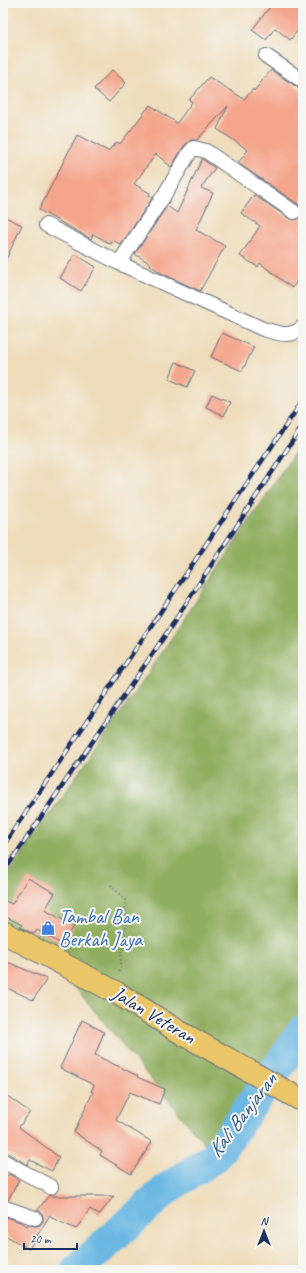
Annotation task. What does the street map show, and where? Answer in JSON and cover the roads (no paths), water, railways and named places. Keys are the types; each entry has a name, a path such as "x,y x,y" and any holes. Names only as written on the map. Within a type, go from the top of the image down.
{"highway":[{"name":"Jalan Veteran","path":"3,932 117,993 178,1031 303,1101"}],"street":[{"path":"266,56 303,81"},
{"path":"119,263 140,233 194,148 206,151 294,212"},
{"path":"46,225 119,263 262,329 281,334 290,334 296,333 303,326"},
{"path":"3,1161 51,1187"},
{"path":"3,1207 34,1218"}],"waterway":[{"name":"Kali Banjaran","path":"77,1270 168,1188 215,1157 303,1031"}],"railway":[{"path":"3,846 303,400"},
{"path":"3,873 168,631 303,425"}],"place":[{"name":"Tambal Ban Berkah Jaya","path":"48,928"}]}
